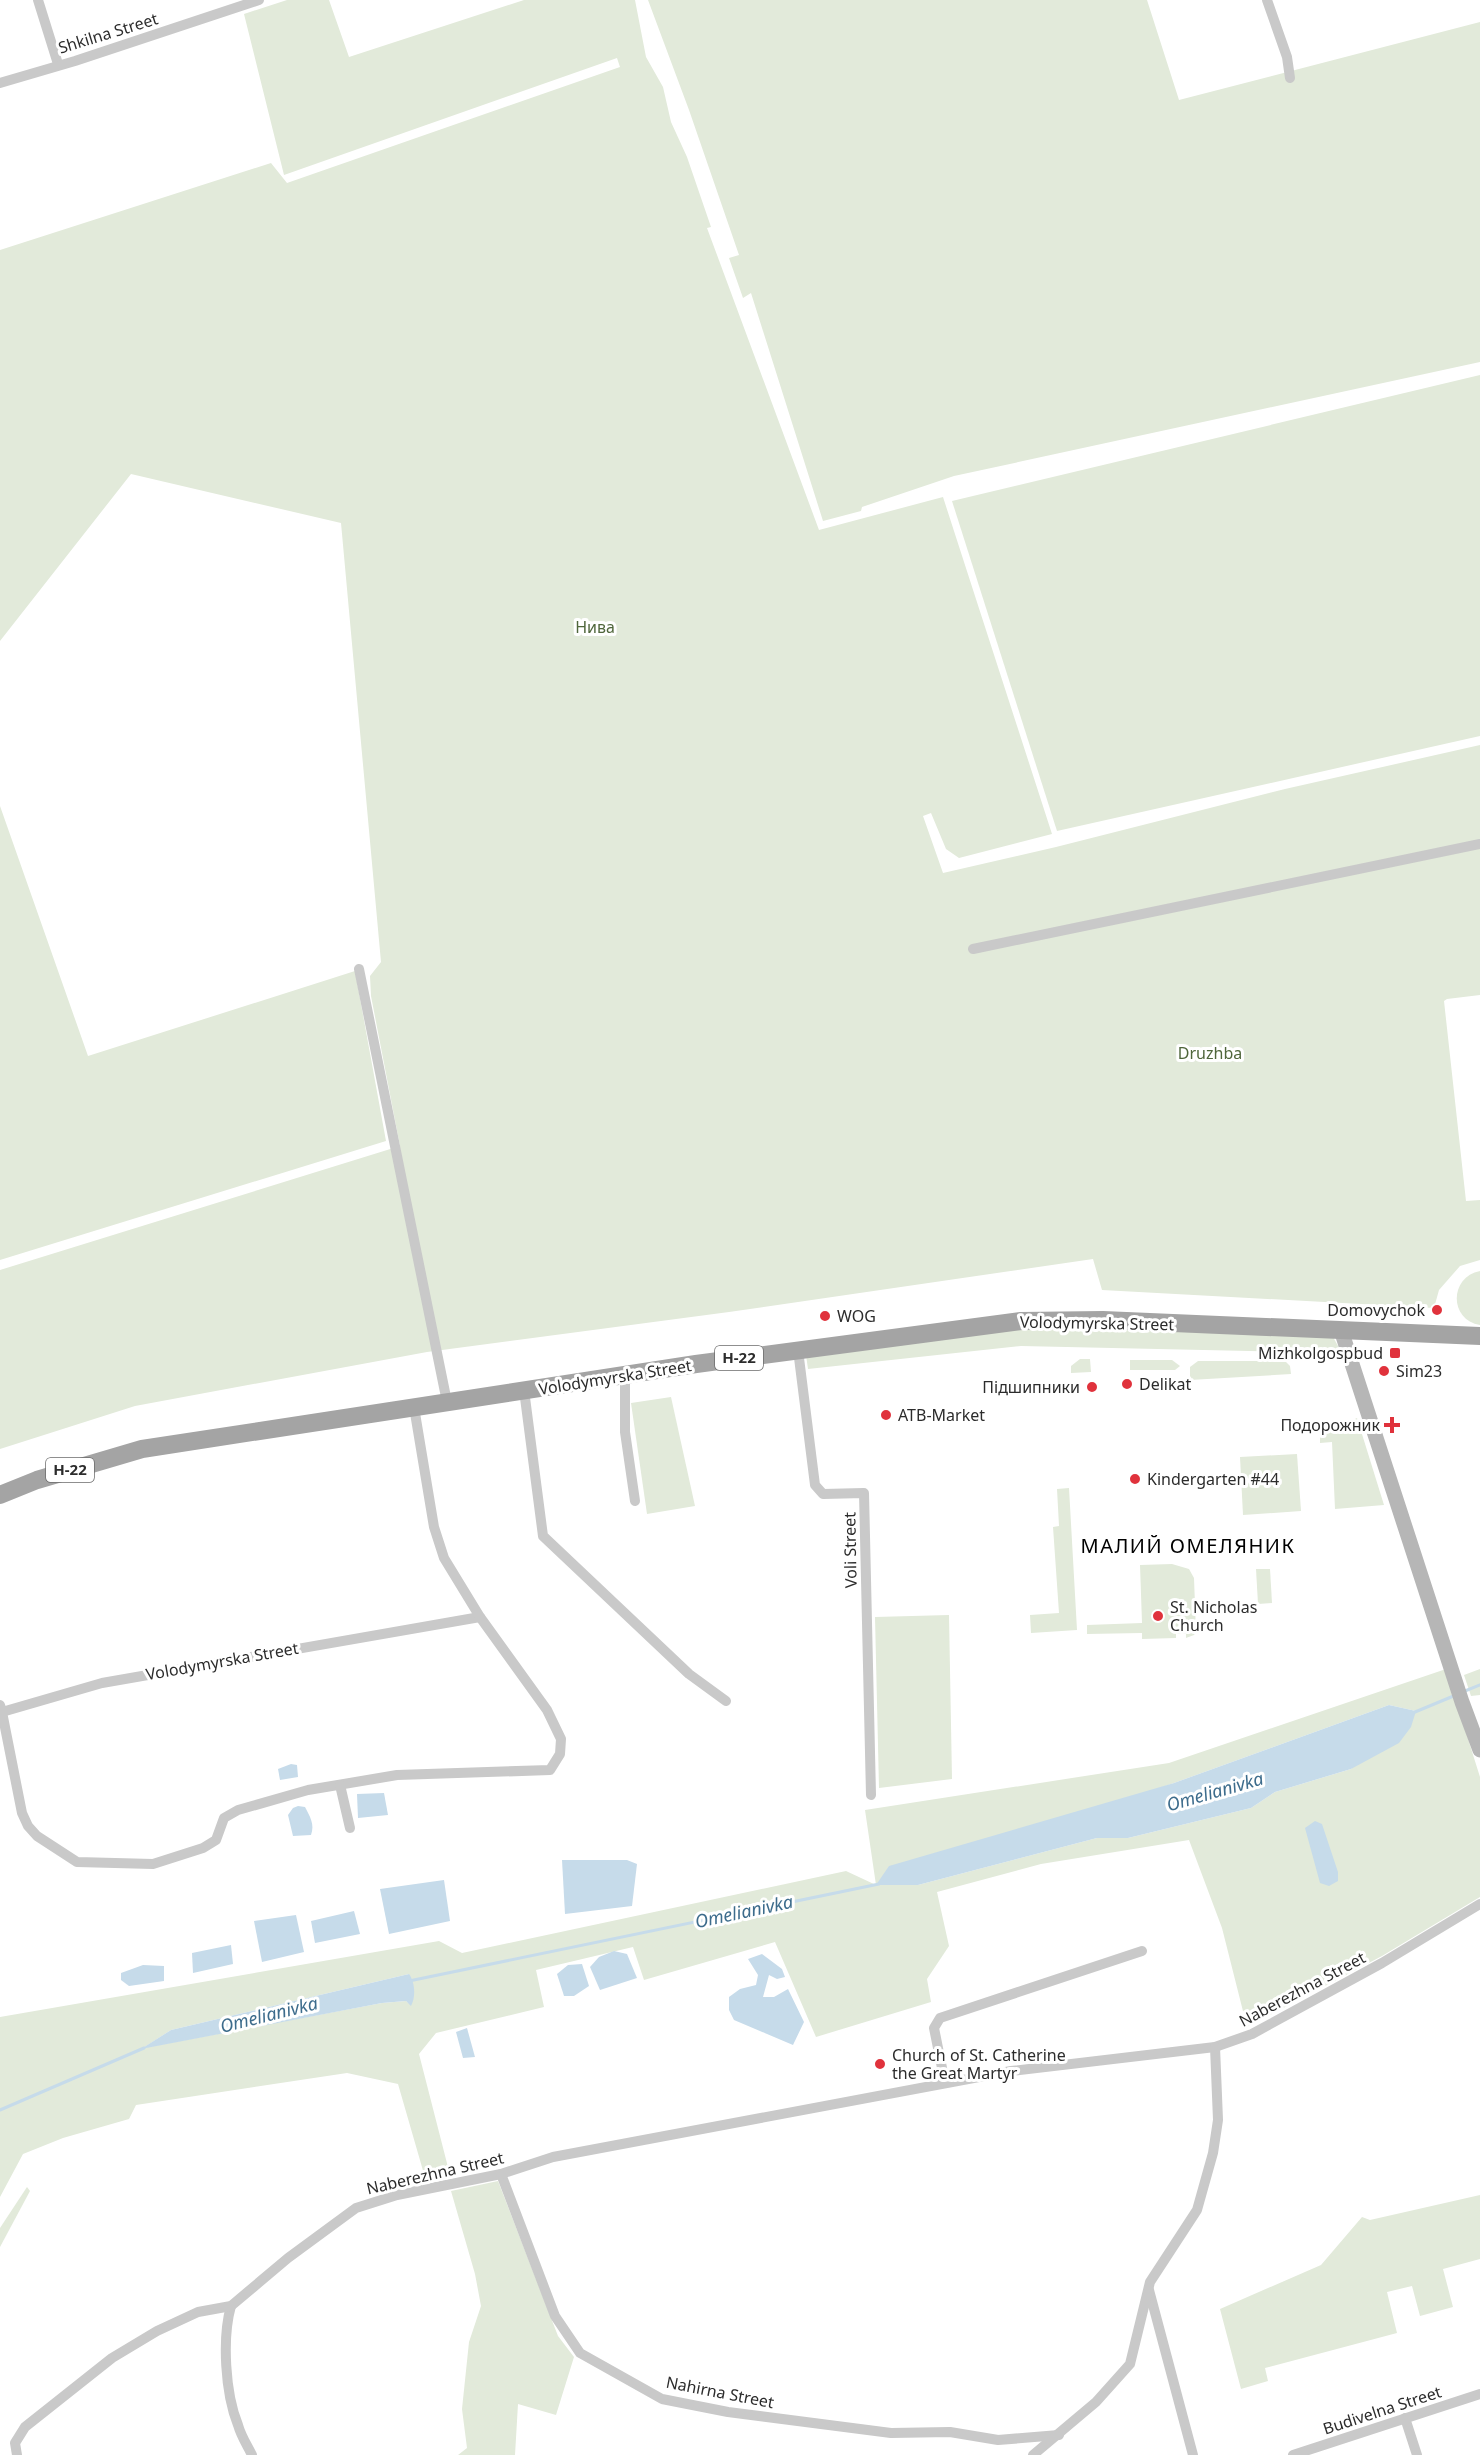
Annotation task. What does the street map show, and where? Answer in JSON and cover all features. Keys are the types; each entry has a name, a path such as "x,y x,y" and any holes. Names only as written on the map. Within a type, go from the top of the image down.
{"main road":[{"name":"Volodymyrska Street","path":"0,1495 37,1480 142,1449 625,1375 1021,1321 1102,1320 1480,1336"}],"street":[{"path":"38,0 58,64"},
{"name":"Shkilna Street","path":"0,83 58,64 75,61 259,0"},
{"path":"1267,0 1287,57 1290,78"},
{"path":"973,949 1480,844"},
{"path":"359,969 447,1402"},
{"path":"1341,1330 1460,1696 1480,1750"},
{"name":"Voli Street","path":"798,1350 815,1485 823,1494 864,1493 871,1795"},
{"path":"625,1375 625,1432 635,1501"},
{"path":"524,1390 543,1536 689,1674 726,1701"},
{"name":"Volodymyrska Street","path":"414,1407 434,1527 444,1558 480,1617 547,1710 561,1739 560,1754 550,1770 397,1775 308,1790 237,1810 224,1818 216,1840 203,1848 153,1864 77,1862 37,1836 28,1826 22,1813 1,1708 102,1683 480,1617"},
{"path":"339,1785 350,1828"},
{"name":"Naberezhna Street","path":"17,2455 15,2443 26,2427 112,2358 157,2331 198,2312 231,2306 288,2258 356,2208 397,2195 501,2174 553,2157 945,2083 1011,2071 1215,2047 1252,2034 1382,1964 1480,1904"},
{"path":"945,2083 934,2028 940,2018 1142,1952"},
{"path":"1033,2455 1096,2402 1130,2364 1148,2287 1197,2210 1214,2153 1218,2120 1215,2047"},
{"name":"Nahirna Street","path":"501,2174 555,2316 580,2353 662,2399 728,2412 891,2433 950,2432 998,2440 1059,2435"},
{"path":"1148,2287 1193,2455"},
{"path":"231,2306 226,2325 230,2391 237,2424 252,2455"},
{"name":"Budivelna Street","path":"1293,2455 1480,2394"},
{"path":"1406,2418 1416,2455"}],"green space":[{"path":"287,0 329,0 349,57 524,0 635,0 646,57 663,87 671,122 687,157 711,227 707,228 819,530 943,497 1052,834 959,858 946,849 931,813 923,816 943,873 1285,789 1480,745 1480,995 1444,1001 1466,1201 1480,1200 1480,1260 1460,1266 1439,1290 1434,1308 1102,1290 1093,1259 729,1312 427,1352 135,1406 0,1449 0,1270 400,1146 371,996 370,976 381,962 341,523 131,474 0,641 0,250 271,163 287,183 620,67 617,58 284,175 244,14"},
{"path":"648,0 1147,0 1179,100 1480,22 1480,362 954,476 862,507 861,511 823,521 751,293 743,298 729,258 739,255"},
{"path":"1480,375 1480,736 1057,831 952,501"},
{"path":"0,806 88,1056 355,971 386,1141 0,1260"},
{"path":"1480,1271 1480,1325 1463,1315 1458,1307 1457,1298 1458,1289 1463,1281"},
{"path":"1022,1327 1122,1327 1333,1337 1342,1353 1021,1346 808,1369 806,1355"},
{"path":"1080,1359 1090,1359 1091,1372 1071,1373 1071,1366"},
{"path":"1130,1360 1172,1360 1180,1366 1175,1370 1130,1370"},
{"path":"1198,1361 1285,1361 1290,1366 1291,1374 1190,1380 1190,1367"},
{"path":"671,1397 695,1506 647,1514 631,1403"},
{"path":"1357,1418 1384,1505 1335,1509 1332,1442 1320,1443 1320,1436"},
{"path":"1297,1454 1301,1511 1243,1515 1240,1457"},
{"path":"1069,1488 1077,1630 1031,1633 1030,1615 1059,1613 1053,1527 1059,1526 1057,1489"},
{"path":"1172,1564 1189,1569 1194,1578 1196,1632 1194,1635 1186,1638 1186,1634 1176,1634 1176,1638 1142,1639 1142,1633 1087,1634 1087,1625 1142,1623 1140,1565"},
{"path":"1256,1569 1270,1569 1272,1603 1258,1604"},
{"path":"949,1615 952,1779 879,1788 875,1617"},
{"path":"1446,1669 1480,1777 1480,1897 1382,1956 1247,2027 1222,1928 1189,1840 1041,1864 937,1892 949,1946 927,1979 931,2002 816,2037 775,1942 644,1980 633,1947 536,1970 544,2007 436,2033 419,2054 450,2175 426,2181 398,2084 347,2073 136,2105 129,2119 63,2138 23,2154 0,2197 0,2017 439,1941 462,1953 846,1871 876,1885 865,1810 1169,1763","holes":["1389,1705 1416,1711 1351,1769 1275,1792 1251,1808 1128,1838 1097,1838 918,1885 877,1885 1174,1783","409,1974 411,2005 406,2001 382,2003 143,2048 171,2030"]},
{"path":"1480,1669 1480,1695 1471,1696 1464,1675"},
{"path":"498,2181 558,2336 574,2357 556,2415 518,2404 515,2455 458,2455 467,2448 462,2409 469,2342 481,2306 475,2274 451,2191"},
{"path":"27,2187 30,2191 0,2247 0,2228"},
{"path":"1480,2195 1480,2259 1443,2269 1453,2307 1420,2316 1412,2286 1387,2292 1397,2333 1265,2368 1268,2381 1241,2389 1220,2309 1321,2265 1362,2217 1370,2220"}],"water":[{"path":"1389,1705 1416,1711 1411,1727 1399,1743 1351,1769 1275,1792 1251,1808 1128,1838 1097,1838 918,1885 876,1885 889,1866 1174,1783"},
{"path":"291,1764 297,1765 298,1777 280,1780 278,1769"},
{"path":"384,1793 388,1815 358,1818 357,1794"},
{"path":"305,1807 310,1817 311,1835 293,1836 288,1815 293,1808"},
{"path":"1315,1821 1322,1824 1338,1872 1338,1881 1329,1886 1320,1883 1305,1828"},
{"path":"562,1860 627,1860 637,1864 632,1906 565,1914"},
{"path":"444,1880 450,1921 389,1934 380,1889"},
{"path":"354,1911 360,1934 315,1943 311,1921"},
{"path":"296,1915 304,1952 262,1962 254,1921"},
{"path":"231,1945 233,1964 193,1973 192,1953"},
{"path":"614,1951 627,1954 637,1978 600,1990 590,1967 599,1957"},
{"path":"762,1954 782,1969 785,1977 777,1979 769,1975 763,1997 774,1997 788,1989 804,2022 793,2045 734,2020 729,2010 729,1997 740,1989 756,1985 758,1975 748,1959"},
{"path":"582,1964 589,1986 574,1996 564,1996 557,1974 568,1965"},
{"path":"143,1965 164,1966 164,1981 129,1986 121,1980 121,1973"},
{"path":"409,1974 414,1990 411,2006 406,2001 382,2003 141,2049 171,2030"},
{"path":"467,2028 475,2057 463,2058 456,2032"}],"waterway":[{"name":"Omelianivka","path":"1465,1691 1480,1685"},
{"name":"Omelianivka","path":"1415,1712 1456,1695"},
{"name":"Omelianivka","path":"409,1981 879,1884"},
{"name":"Omelianivka","path":"0,2110 144,2048"}],"place":[{"name":"Domovychok","path":"1437,1310"},
{"name":"WOG","path":"825,1316"},
{"name":"Mizhkolgospbud","path":"1395,1353"},
{"name":"Sim23","path":"1384,1371"},
{"name":"Delikat","path":"1127,1384"},
{"name":"Підшипники","path":"1092,1387"},
{"name":"ATB-Market","path":"886,1415"},
{"name":"Подорожник","path":"1392,1425"},
{"name":"Kindergarten #44","path":"1135,1479"},
{"name":"St. Nicholas Church","path":"1158,1616"},
{"name":"Church of St. Catherine the Great Martyr","path":"880,2064"}],"district":[{"name":"МАЛИЙ ОМЕЛЯНИК","path":"1188,1546"}],"park label":[{"name":"Нива","path":"595,627"},
{"name":"Druzhba","path":"1210,1053"}]}
